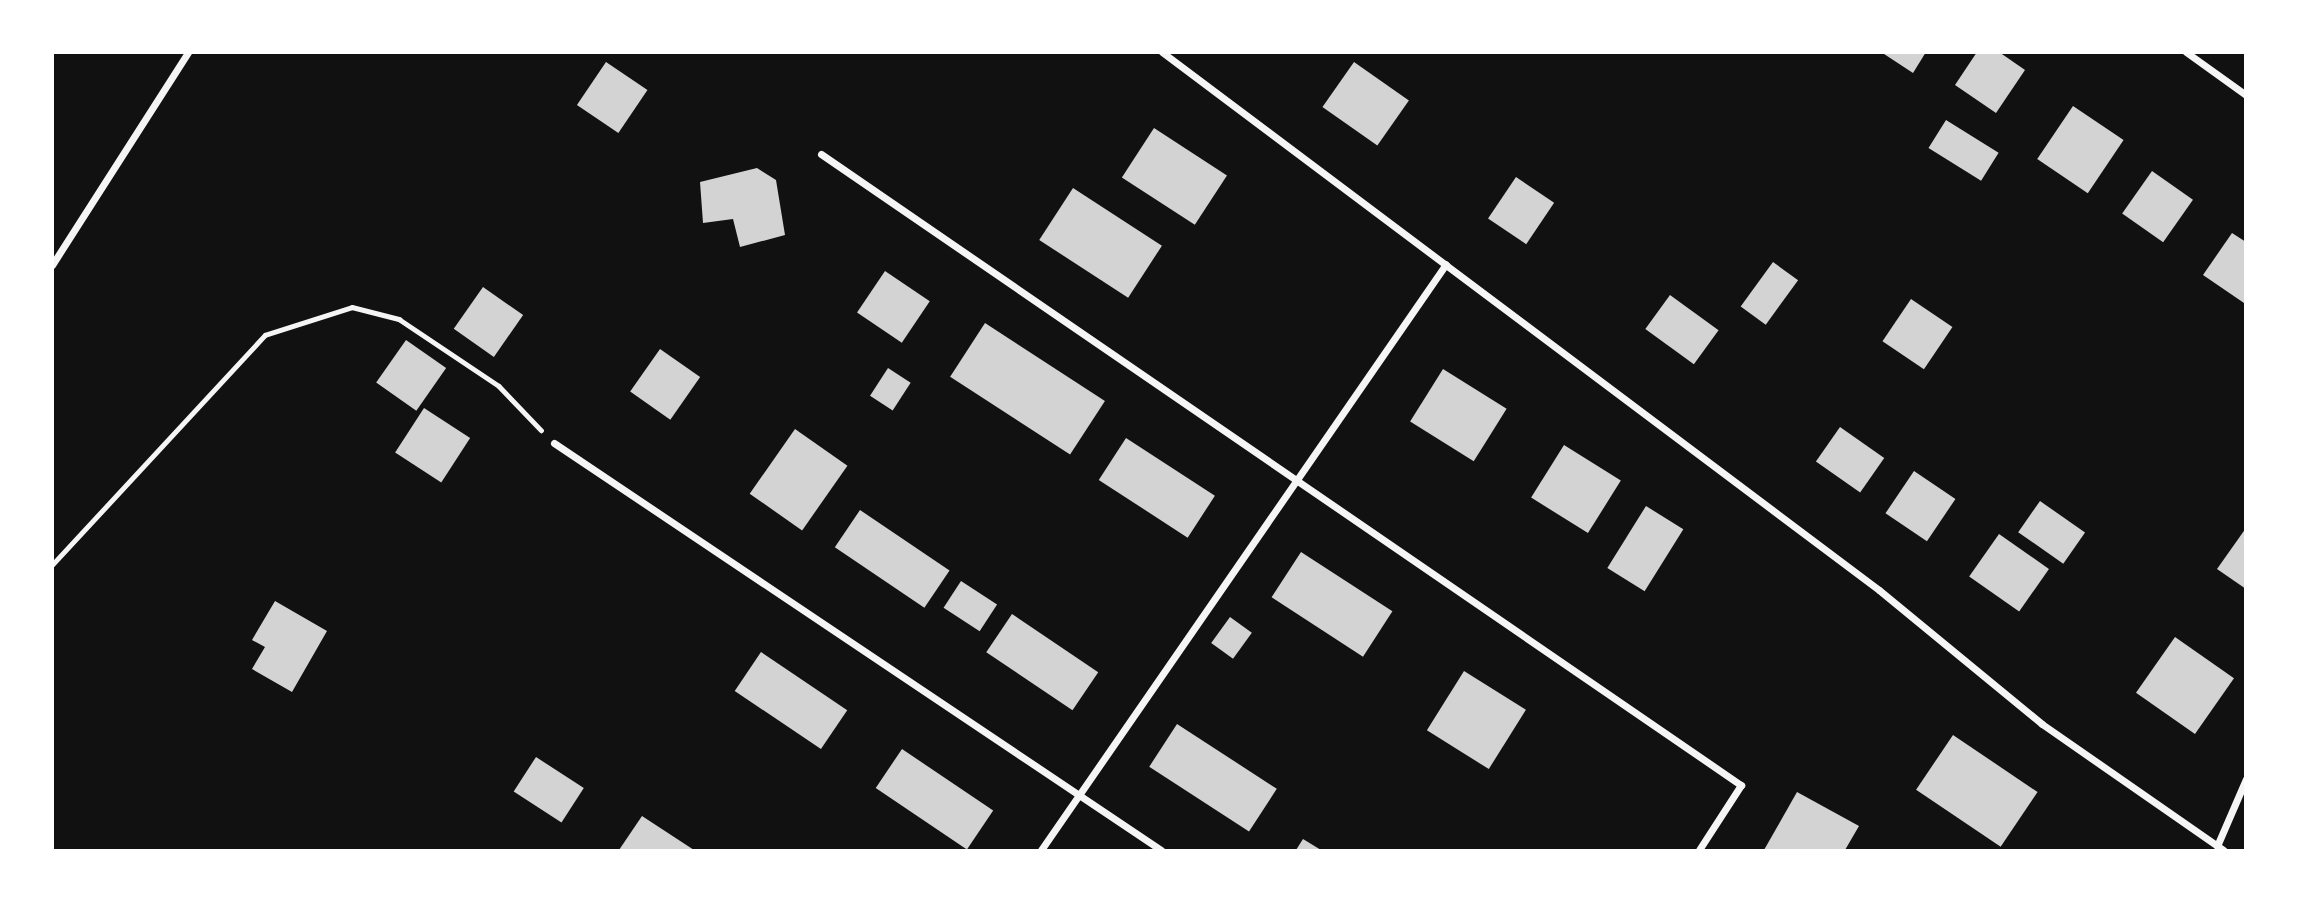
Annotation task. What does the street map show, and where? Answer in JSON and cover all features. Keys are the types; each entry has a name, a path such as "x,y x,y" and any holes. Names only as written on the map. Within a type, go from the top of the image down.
{"street":[{"path":"52,265 188,52"},
{"path":"1162,52 1879,590 2042,724 2220,848 2245,779"},
{"path":"2186,52 2245,95"},
{"path":"821,154 1741,785 1699,850"},
{"path":"1041,850 1446,264"},
{"path":"554,443 1161,850"}],"path":[{"path":"52,565 265,335 352,307 399,319 499,386 554,443"}],"building":[{"path":"1881,52 1926,52 1913,73"},
{"path":"1977,52 1999,52 2025,70 1996,113 1955,85"},
{"path":"606,62 647,90 618,133 577,105"},
{"path":"1354,62 1409,100 1377,145 1322,107"},
{"path":"2073,106 2124,140 2088,193 2037,159"},
{"path":"1946,120 1999,153 1981,181 1929,148"},
{"path":"1154,128 1227,175 1195,225 1122,177"},
{"path":"757,168 776,180 785,235 740,247 733,219 703,223 700,182"},
{"path":"2152,171 2193,200 2163,242 2122,214"},
{"path":"1516,177 1554,203 1526,244 1488,218"},
{"path":"1073,188 1162,246 1128,298 1039,240"},
{"path":"2232,233 2246,242 2244,303 2203,275"},
{"path":"1773,262 1798,280 1766,325 1741,306"},
{"path":"885,271 930,301 902,343 857,312"},
{"path":"483,287 523,315 494,357 454,329"},
{"path":"1670,295 1719,330 1694,364 1645,329"},
{"path":"1911,299 1952,327 1924,369 1882,341"},
{"path":"985,323 1105,401 1070,455 950,377"},
{"path":"406,340 446,368 416,411 376,383"},
{"path":"660,349 700,377 670,420 630,392"},
{"path":"888,368 911,383 893,410 870,396"},
{"path":"1443,369 1507,409 1474,461 1410,422"},
{"path":"424,408 470,438 441,482 395,452"},
{"path":"1840,427 1884,458 1860,492 1816,461"},
{"path":"795,429 847,466 802,530 750,494"},
{"path":"1126,438 1215,496 1188,538 1099,480"},
{"path":"1564,445 1621,481 1588,533 1531,498"},
{"path":"1914,471 1955,499 1927,541 1885,513"},
{"path":"2040,501 2085,533 2063,564 2018,532"},
{"path":"1646,506 1683,529 1645,591 1607,568"},
{"path":"860,510 950,570 924,608 835,547"},
{"path":"2246,528 2246,589 2217,569"},
{"path":"1999,534 2049,569 2019,612 1969,577"},
{"path":"1301,552 1392,611 1363,657 1272,597"},
{"path":"961,581 997,604 980,631 944,608"},
{"path":"275,601 327,631 292,692 252,669 265,647 252,640"},
{"path":"1012,614 1098,672 1072,710 986,652"},
{"path":"1230,617 1252,633 1233,659 1211,643"},
{"path":"2175,637 2234,678 2195,734 2136,693"},
{"path":"761,652 847,710 821,749 735,691"},
{"path":"1464,671 1526,710 1489,769 1427,730"},
{"path":"1177,724 1277,789 1249,832 1149,767"},
{"path":"1953,735 2038,792 2001,847 1916,790"},
{"path":"902,749 993,811 967,849 876,788"},
{"path":"536,757 584,788 561,822 514,791"},
{"path":"1797,792 1859,826 1845,850 1764,850"},
{"path":"642,816 694,850 619,850"},
{"path":"1303,839 1321,850 1296,850"}]}
